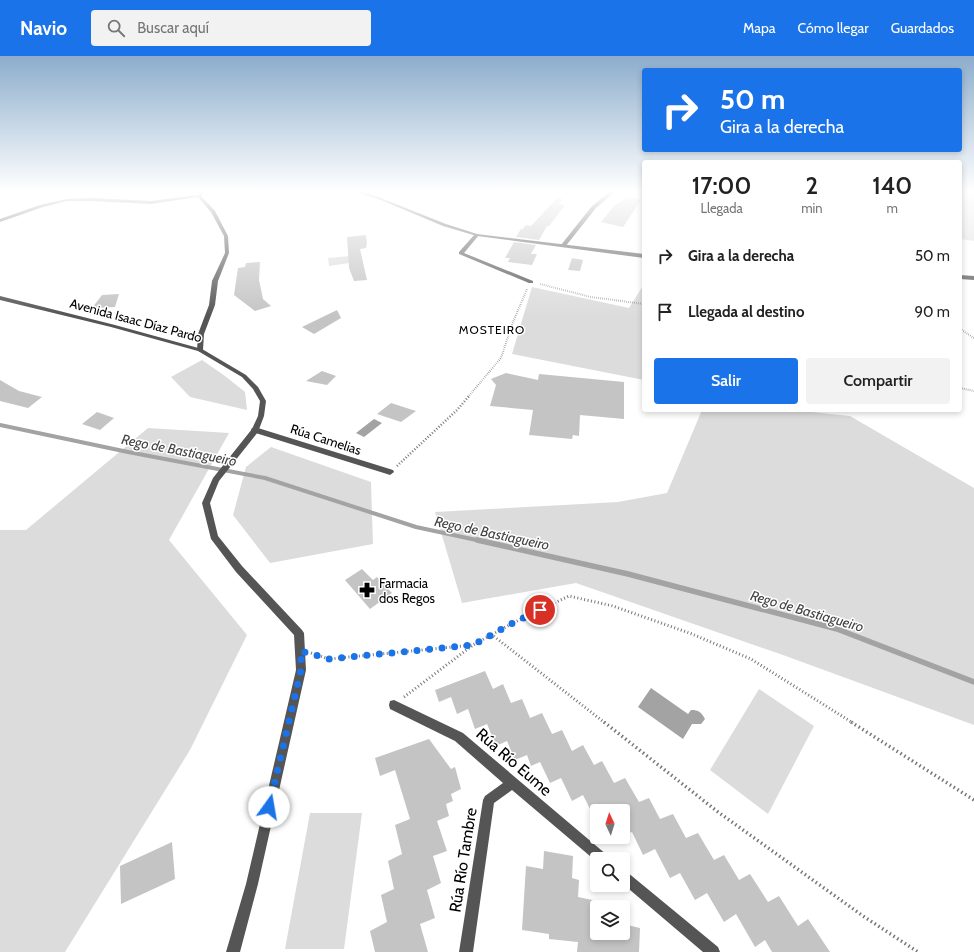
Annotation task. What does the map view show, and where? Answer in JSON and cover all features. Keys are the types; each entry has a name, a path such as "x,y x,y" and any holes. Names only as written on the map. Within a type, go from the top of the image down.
{"street":[{"path":"200,350 201,334 212,305 216,281 227,253 226,236 224,232"},
{"path":"466,232 477,235 642,256"},
{"path":"563,246 574,232"},
{"path":"477,235 461,252 531,282"},
{"path":"962,277 974,278"},
{"name":"Avenida Isaac Díaz Pardo","path":"0,298 113,326 200,350 244,376 256,388 263,401 261,416 255,430 216,480 206,503 214,537 239,569 299,633 301,670 252,884 233,952"},
{"name":"Rúa Camelias","path":"255,430 390,472"},
{"name":"Rúa Río Eume","path":"394,705 459,737 595,852"},
{"name":"Rúa Río Tambre","path":"466,952 490,800 512,783"},
{"path":"630,882 713,952"}],"path":[{"path":"390,472 457,410 501,358 513,322 531,282 579,295 618,302 642,304"},
{"path":"962,330 974,338"},
{"path":"962,388 974,391"},
{"path":"394,705 473,645 569,596 613,606 692,634 751,658 974,800"},
{"path":"492,634 718,812 863,916 918,952"},
{"path":"301,651 329,659 473,645"}],"shaded area":[{"path":"962,232 974,232 974,241 962,239"},
{"path":"361,255 363,261 329,266 328,258"},
{"path":"532,287 629,308 642,287 642,380 512,354"},
{"path":"202,360 245,392 247,410 190,397 171,377"},
{"path":"701,412 811,412 850,416 974,488 974,725 783,655 576,583 462,603 435,512 618,502 667,493"},
{"path":"374,419 382,423 364,437 356,433"},
{"path":"148,428 229,433 169,540 247,635 190,750 65,952 0,952 0,530 26,530"},
{"path":"271,447 371,482 373,544 270,563 233,515 246,467"},
{"path":"651,688 688,714 691,710 696,710 701,713 705,719 701,724 692,724 683,739 638,707"},
{"path":"759,689 814,726 768,814 710,770"},
{"path":"310,813 362,813 344,949 285,949"}],"building":[{"path":"519,232 544,232 539,240 516,237"},
{"path":"366,235 366,248 360,249 367,280 354,281 349,268 347,237"},
{"path":"514,242 536,245 531,254 537,254 532,265 508,262 510,258 505,258"},
{"path":"572,258 583,260 580,271 568,270"},
{"path":"260,262 259,280 263,299 271,306 255,311 234,295 238,268 245,267 246,263"},
{"path":"119,294 115,307 92,308 102,295"},
{"path":"337,310 341,318 314,334 302,327"},
{"path":"322,371 336,376 327,385 306,381"},
{"path":"506,373 538,380 539,374 624,382 624,419 580,415 579,436 573,435 572,439 529,435 533,410 490,406 496,385 491,379"},
{"path":"0,380 19,391 42,397 28,408 0,401"},
{"path":"391,403 416,411 401,422 377,414"},
{"path":"97,412 114,418 100,430 82,424"},
{"path":"362,569 373,580 377,577 392,593 370,609 345,580"},
{"path":"485,671 493,689 503,684 511,703 522,699 530,718 542,713 552,734 562,730 572,751 583,745 594,765 602,761 614,783 625,778 639,802 649,798 660,819 673,814 686,838 698,833 714,860 724,855 739,880 750,874 768,902 779,896 798,926 808,919 830,952 772,952 765,940 755,947 736,914 724,922 707,893 695,900 680,873 670,878 655,849 643,855 632,832 630,833 630,804 590,804 590,809 583,795 572,801 561,778 550,783 540,762 531,766 527,755 515,760 507,741 496,746 487,724 475,729 468,709 457,714 451,697 439,702 435,690"},
{"path":"429,739 451,769 455,767 461,789 451,794 453,801 446,804 449,816 437,821 447,851 433,856 441,883 427,890 435,918 420,924 428,952 375,952 370,931 387,922 381,895 394,889 388,861 402,854 395,825 410,819 395,770 380,776 375,758"},
{"path":"172,842 175,879 121,904 120,866"},
{"path":"544,851 573,856 572,878 579,880 578,897 592,900 590,900 590,940 630,940 630,926 640,928 639,952 577,952 578,942 549,939 549,934 522,930 526,866 543,869"}],"waterway":[{"name":"Rego de Bastiagueiro","path":"0,425 128,452 265,478 416,527 481,541"},
{"name":"Rego de Bastiagueiro","path":"477,540 628,574 837,629 974,682"}],"place":[{"name":"Farmacia dos Regos","path":"367,590"}],"district":[{"name":"MOSTEIRO","path":"492,329"}],"route":[{"path":"269,807 301,670 301,651 329,659 473,645 540,610"}]}
